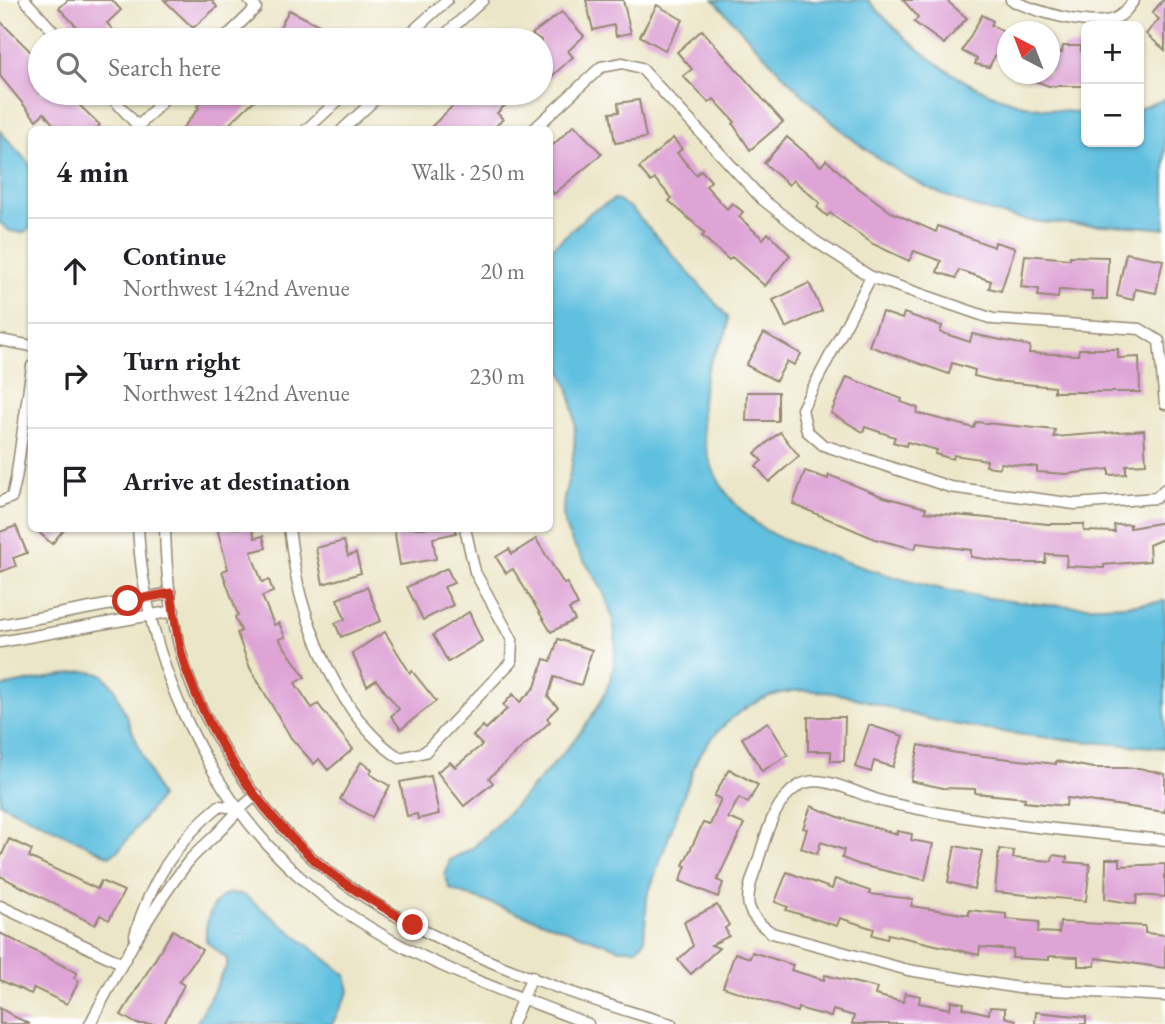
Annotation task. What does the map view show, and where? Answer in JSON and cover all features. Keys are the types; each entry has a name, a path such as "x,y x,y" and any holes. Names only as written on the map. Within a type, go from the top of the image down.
{"street":[{"path":"25,0 50,28"},
{"path":"416,28 447,0"},
{"path":"452,28 483,0"},
{"path":"1011,0 1068,18 1094,21 1115,19 1134,0"},
{"path":"233,28 252,4"},
{"path":"537,126 601,67 622,62 641,68 762,199 815,241 871,277 993,319 1140,329 1159,341 1165,404"},
{"path":"118,105 135,126"},
{"path":"137,126 158,105"},
{"path":"310,126 333,105"},
{"path":"346,126 369,105"},
{"path":"871,277 802,409 807,432 823,444 950,487 1075,503 1156,498 1164,490"},
{"path":"0,340 28,345"},
{"path":"0,502 12,497 28,392"},
{"path":"139,532 150,616 171,684 194,737 238,808 261,837 300,878 350,915 403,946 588,1024"},
{"path":"164,532 171,593 186,669 207,720 274,818 312,858 360,894 413,925 600,1003 671,1024"},
{"path":"290,532 302,601 316,642 340,689 364,723 380,745 400,758 425,752 511,662 512,640 475,572 466,532"},
{"path":"0,625 171,593"},
{"path":"0,642 174,611"},
{"path":"1165,841 983,822 882,801 818,780 799,785 779,803 746,895 754,920 772,933 908,970 1019,988 1165,996"},
{"path":"90,1024 121,963 187,864 207,841 226,825 238,808 257,795"},
{"path":"134,943 149,896 184,840 219,806 238,808"},
{"path":"0,906 121,963"},
{"path":"512,1024 532,976"}],"water":[{"path":"714,0 868,0 922,52 985,92 1039,108 1081,112 1081,147 1144,147 1144,107 1165,99 1165,229 1033,221 981,209 935,192 893,168 854,140 783,74"},
{"path":"0,131 28,163 28,230 22,233 10,231 0,223"},
{"path":"615,199 631,208 728,317 725,335 707,372 702,399 702,425 715,474 726,492 747,516 764,529 794,544 867,569 951,591 1037,604 1123,605 1165,601 1165,748 1049,738 962,726 829,692 793,691 764,699 737,714 705,746 697,759 647,897 644,941 637,949 620,949 450,889 445,875 450,860 474,847 565,751 595,712 613,670 616,647 613,623 605,596 573,544 564,523 563,505 575,434 573,405 565,378 553,357 553,247 592,211"},
{"path":"84,671 102,674 114,687 160,797 120,849 109,856 0,803 0,687"},
{"path":"230,893 244,895 346,975 349,992 332,1024 196,1024 227,965 227,959 206,941 206,934 213,906"}],"building":[{"path":"68,0 112,0 121,10 107,23 111,28 78,28 59,8"},
{"path":"164,0 212,0 217,7 193,28"},
{"path":"586,0 623,0 631,33 616,36 614,25 593,30"},
{"path":"903,0 946,0 967,18 944,44 914,22 918,17"},
{"path":"1163,0 1165,50 1146,34 1159,19 1152,13"},
{"path":"657,5 683,20 665,50 640,36"},
{"path":"289,10 323,27 323,28 280,28"},
{"path":"562,12 584,36 568,51 573,57 553,75 553,28 540,28"},
{"path":"982,15 993,21 991,25 997,28 997,52 989,67 975,64 977,59 962,51"},
{"path":"0,21 28,49 28,105 79,105 100,125 55,126 44,113 36,120 0,76"},
{"path":"702,30 783,122 750,150 733,124 735,122 714,99 709,103 683,76 692,69 677,52"},
{"path":"1063,46 1081,46 1081,86 1043,84 1060,84"},
{"path":"639,100 646,138 615,143 610,113 619,112 618,103"},
{"path":"249,105 227,126 184,126 199,108 197,106"},
{"path":"454,105 505,105 497,113 503,119 496,126 432,126"},
{"path":"574,125 602,154 554,194 553,145"},
{"path":"787,137 821,166 826,160 891,212 936,232 938,226 994,247 995,242 1015,248 1001,291 989,288 991,281 959,270 956,278 937,272 941,261 914,251 909,261 873,244 830,213 827,216 817,207 820,203 793,180 789,185 764,163"},
{"path":"673,138 682,149 677,153 696,175 701,170 711,181 706,186 727,209 732,203 743,212 739,217 763,239 768,233 790,255 765,286 732,257 729,260 702,236 705,233 669,201 672,198 655,179 651,182 639,168"},
{"path":"1126,253 1163,260 1156,293 1135,289 1133,300 1117,296"},
{"path":"1025,255 1070,259 1070,256 1108,257 1107,299 1092,299 1092,291 1059,290 1058,298 1038,296 1039,289 1021,287"},
{"path":"809,283 822,311 786,328 773,300"},
{"path":"882,312 902,319 904,313 942,326 940,332 970,342 972,334 1030,346 1029,353 1078,355 1079,349 1118,349 1118,358 1139,357 1140,392 1054,392 1054,387 974,376 975,370 952,363 949,374 869,346"},
{"path":"764,333 801,354 794,365 787,361 776,381 746,365"},
{"path":"847,377 902,399 901,402 918,408 917,413 974,428 976,422 1055,430 1054,437 1144,430 1146,464 1126,465 1126,474 1109,475 1109,469 1066,474 1037,472 1037,467 1001,463 1000,468 986,466 987,460 954,455 953,459 935,454 937,450 907,442 906,446 893,442 895,437 865,427 863,432 831,413"},
{"path":"747,392 778,392 778,421 746,421"},
{"path":"780,432 799,456 769,482 756,466 762,461 755,453"},
{"path":"805,471 828,479 829,475 884,497 926,508 925,512 1048,524 1084,524 1084,531 1115,532 1114,525 1130,524 1130,528 1165,522 1165,538 1149,545 1150,561 1104,565 1104,568 1066,566 1067,555 1046,554 1045,563 1013,563 971,557 971,550 917,543 915,549 875,539 793,504"},
{"path":"16,526 27,553 13,558 16,566 0,572 0,532"},
{"path":"38,532 62,532 52,544"},
{"path":"218,532 253,532 255,538 263,536 266,548 251,552 262,582 269,580 273,592 262,596 274,625 279,623 285,637 279,639 305,677 295,683 312,708 318,704 353,749 328,770 319,759 314,764 291,738 250,668 237,633 241,631 235,617 238,615 222,571 228,569"},
{"path":"395,532 456,532 433,538 436,559 400,565"},
{"path":"536,539 564,584 567,583 578,605 569,609 575,620 551,632 513,569 506,573 496,557 509,549 512,554"},
{"path":"344,541 348,556 356,553 361,573 323,584 316,548"},
{"path":"447,568 454,583 444,587 453,605 423,620 407,587"},
{"path":"367,587 381,621 341,637 335,623 345,619 337,599"},
{"path":"469,612 482,641 448,662 433,635"},
{"path":"385,632 410,673 412,671 436,701 401,729 391,716 399,709 376,680 367,686 352,653"},
{"path":"558,639 592,650 581,685 554,677 548,697 558,707 547,718 550,722 489,778 493,783 464,806 437,772 450,762 455,767 482,745 473,736 483,726 486,729 507,709 503,705 513,694 520,702 535,687 544,659 551,661"},
{"path":"808,717 845,717 844,761 831,761 831,751 808,751"},
{"path":"768,722 788,755 762,771 742,738"},
{"path":"869,725 903,736 893,767 874,761 871,772 855,767"},
{"path":"919,745 956,753 1056,764 1056,761 1093,768 1139,768 1165,774 1165,812 1067,798 1066,806 1024,802 1025,798 975,793 975,789 943,788 911,781"},
{"path":"361,762 372,769 370,774 390,786 372,817 340,799"},
{"path":"729,769 758,785 748,803 739,798 728,818 744,824 717,880 723,883 718,897 680,881 686,866 683,865 703,823 710,825 721,799 714,796"},
{"path":"431,776 439,814 418,819 417,814 407,816 400,782"},
{"path":"811,806 841,818 897,834 897,831 912,834 911,840 933,844 925,880 860,865 842,858 844,850 821,842 817,854 801,848 807,829 803,828"},
{"path":"9,839 32,850 29,857 97,889 101,881 124,891 109,920 100,915 95,925 0,876 0,859"},
{"path":"955,846 982,851 974,889 948,882"},
{"path":"999,849 1014,851 1013,858 1052,861 1053,855 1067,857 1066,862 1090,864 1086,901 995,892"},
{"path":"1106,859 1120,859 1120,866 1165,864 1165,897 1137,895 1136,904 1105,899"},
{"path":"787,872 832,889 835,879 870,891 869,894 913,899 911,906 969,915 969,910 1006,914 1006,919 1039,922 1038,932 1059,933 1060,922 1145,926 1145,933 1165,935 1165,968 1096,958 1095,966 1078,966 1078,957 1049,956 1049,960 1012,958 1013,950 980,947 979,955 888,934 887,939 872,935 874,929 840,918 837,926 786,910 788,907 775,902"},
{"path":"717,905 729,925 725,928 729,936 711,945 719,948 691,974 678,960 693,946 684,922"},
{"path":"173,930 202,950 179,982 184,985 164,1024 137,1024 121,1015"},
{"path":"0,933 77,973 74,978 79,981 67,1004 34,988 31,994 0,980"},
{"path":"752,952 793,965 791,970 824,980 825,975 877,988 875,995 903,1002 905,993 920,996 919,1003 950,1009 951,1001 964,1003 963,1008 989,1014 990,1007 1005,1008 1005,1017 1016,1020 1015,1024 852,1024 854,1016 833,1010 831,1017 798,1008 797,1012 723,987 735,953 750,958"},
{"path":"0,1008 15,1017 30,1024 0,1024"},
{"path":"1036,1012 1086,1017 1086,1024 1035,1024"}],"route":[{"path":"128,601 171,593 186,669 207,720 274,818 312,858 360,894 413,925"}]}
